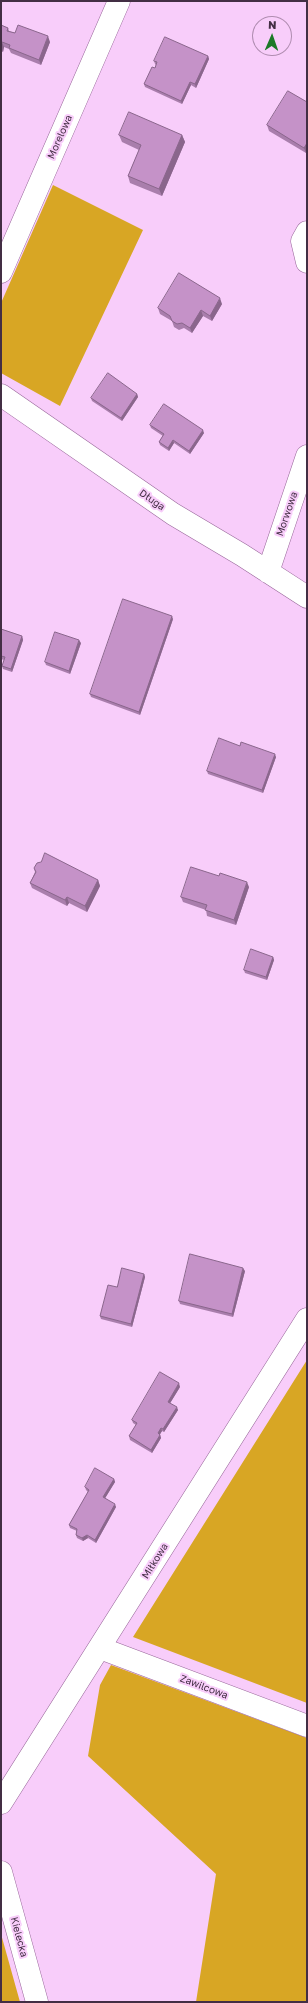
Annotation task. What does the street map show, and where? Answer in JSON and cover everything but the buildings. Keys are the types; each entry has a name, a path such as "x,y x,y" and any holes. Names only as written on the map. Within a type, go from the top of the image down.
{"street":[{"name":"Morelowa","path":"1,272 119,1"},
{"path":"307,232 302,241 307,262"},
{"name":"Długa","path":"1,395 173,514 307,597"},
{"name":"Morwowa","path":"268,572 307,456"},
{"name":"Miłkowa","path":"1,1804 307,1319"},
{"name":"Zawilcowa","path":"100,1648 307,1726"},
{"name":"Kielecka","path":"1,1872 37,2002"}],"shaded area":[{"path":"53,185 143,230 60,406 1,373 1,303"},
{"path":"307,1360 307,1703 133,1637"},
{"path":"111,1665 307,1738 307,2002 196,2002 216,1874 88,1756 100,1685"},
{"path":"1,1934 20,2002 1,2002"}]}
